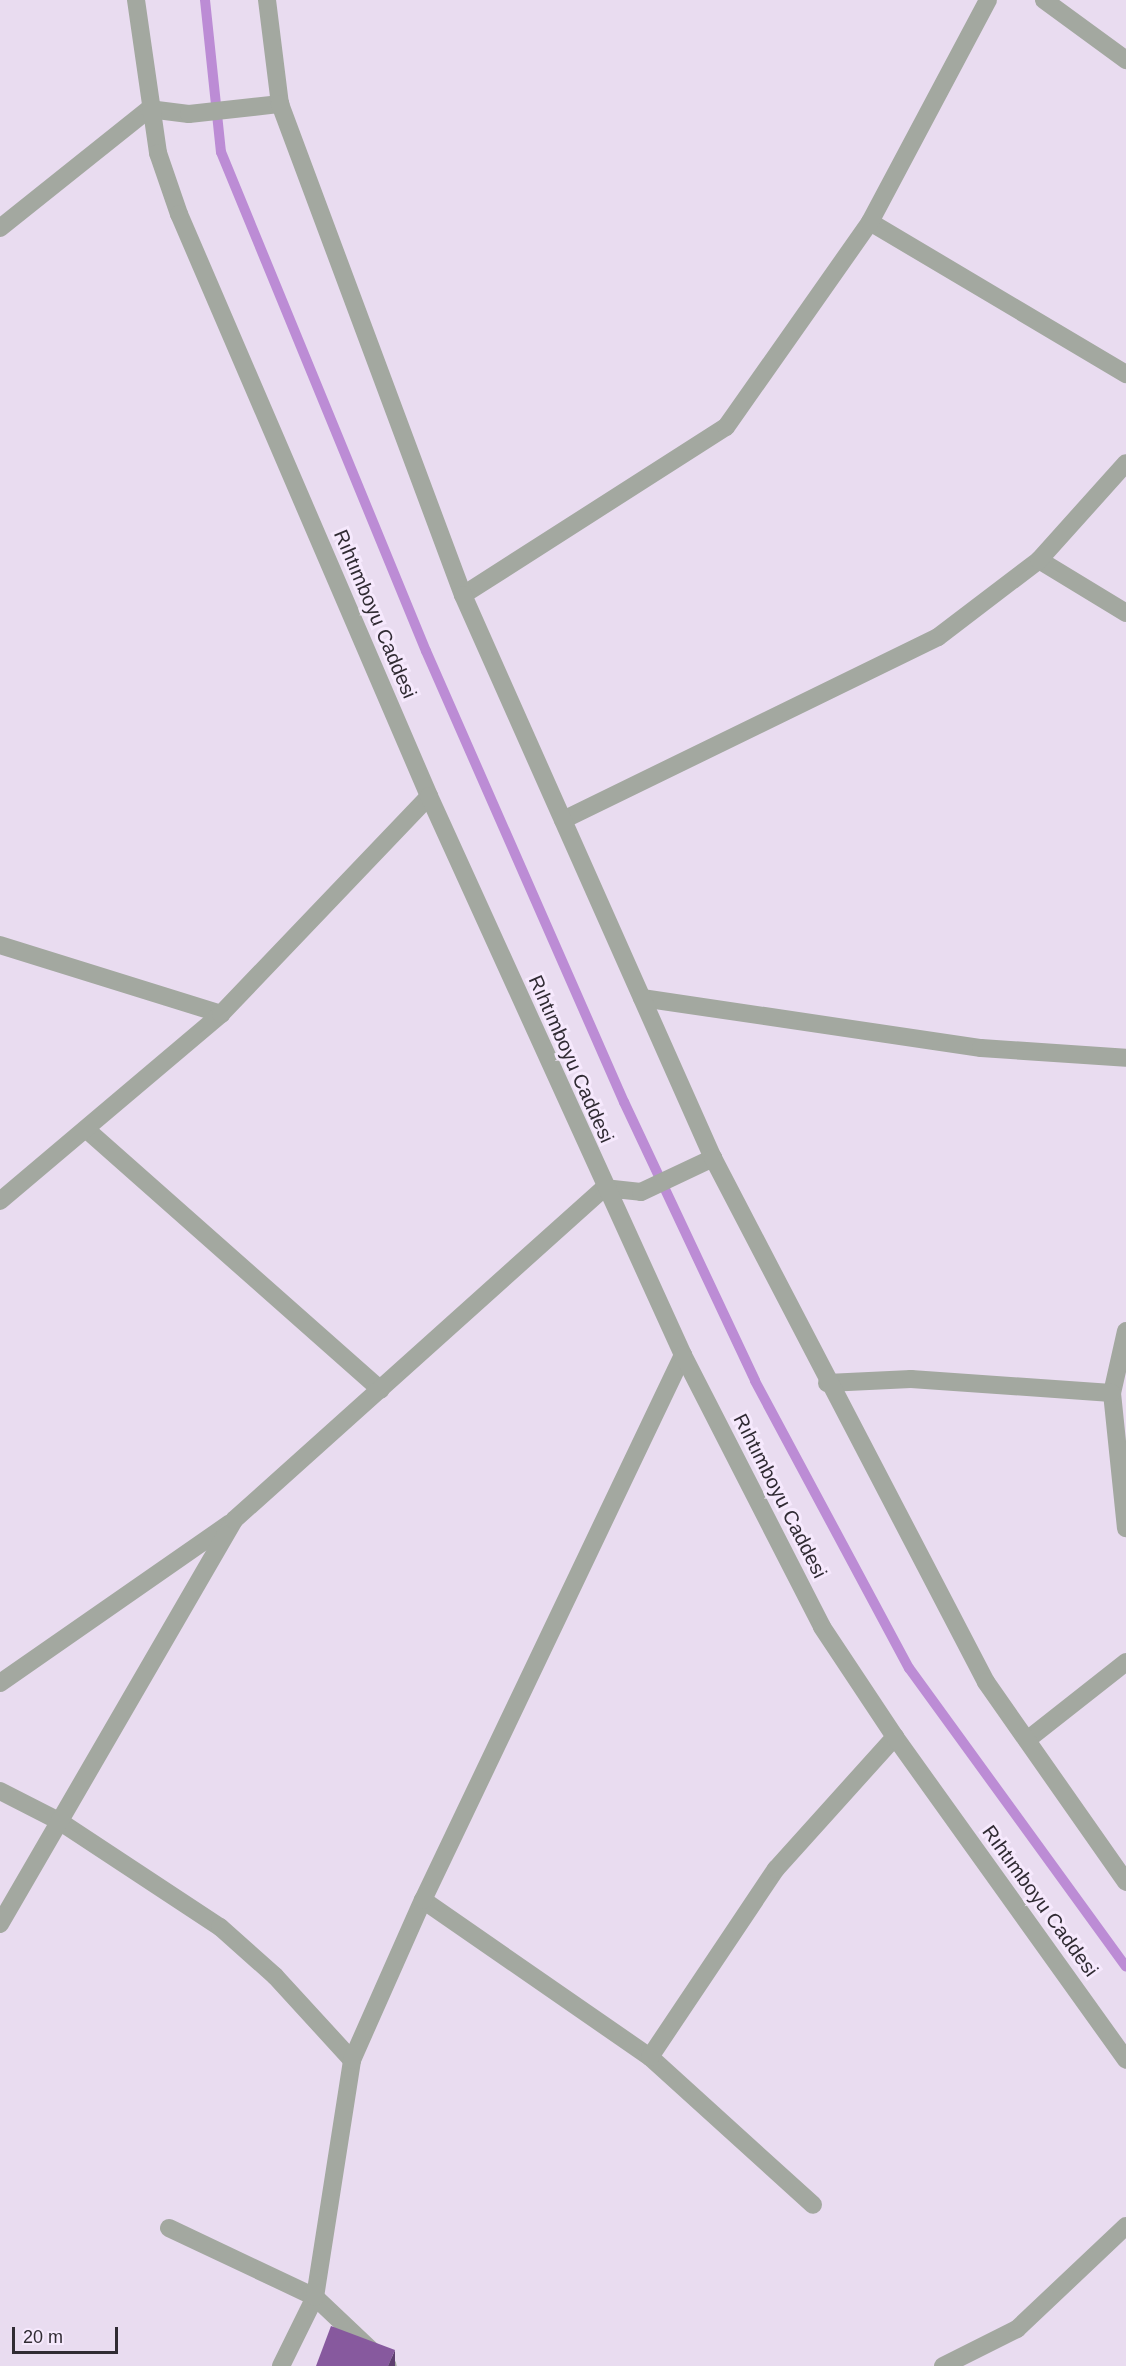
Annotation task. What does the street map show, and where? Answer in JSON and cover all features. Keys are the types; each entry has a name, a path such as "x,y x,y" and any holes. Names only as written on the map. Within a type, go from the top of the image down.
{"street":[{"name":"Rıhtımboyu Caddesi","path":"136,0 149,109 158,153 179,214 429,796 604,1188 683,1356 822,1627 895,1737 1126,2060"},
{"path":"267,0 280,104 463,595 713,1158 827,1383 986,1682 1126,1882"},
{"path":"463,595 726,427 870,222 988,0"},
{"path":"1044,0 1126,60"},
{"path":"1,226 149,109 189,114 280,104"},
{"path":"870,222 1126,374"},
{"path":"563,820 938,638 1039,560 1126,463"},
{"path":"1039,560 1126,613"},
{"path":"0,1201 87,1130 221,1014 429,796"},
{"path":"0,945 221,1014"},
{"path":"642,998 981,1048 1126,1058"},
{"path":"87,1130 381,1390"},
{"path":"0,1683 234,1520 604,1188 641,1192 693,1171 713,1158"},
{"path":"1126,1331 1112,1393 1126,1528"},
{"path":"281,2366 315,2297 352,2060 423,1900 683,1356"},
{"path":"827,1383 911,1379 1112,1393"},
{"path":"0,1924 234,1520"},
{"path":"1027,1740 1126,1662"},
{"path":"650,2057 776,1869 895,1737"},
{"path":"0,1791 59,1821 220,1927 275,1976 352,2060"},
{"path":"423,1900 650,2057 813,2205"},
{"path":"943,2366 1017,2329 1126,2226"},
{"path":"169,2228 315,2297 388,2366"}],"building":[{"path":"331,2326 395,2350 388,2366 316,2366"}],"waterway":[{"path":"205,0 221,152 426,651 624,1102 755,1381 909,1668 1126,1967"}]}
